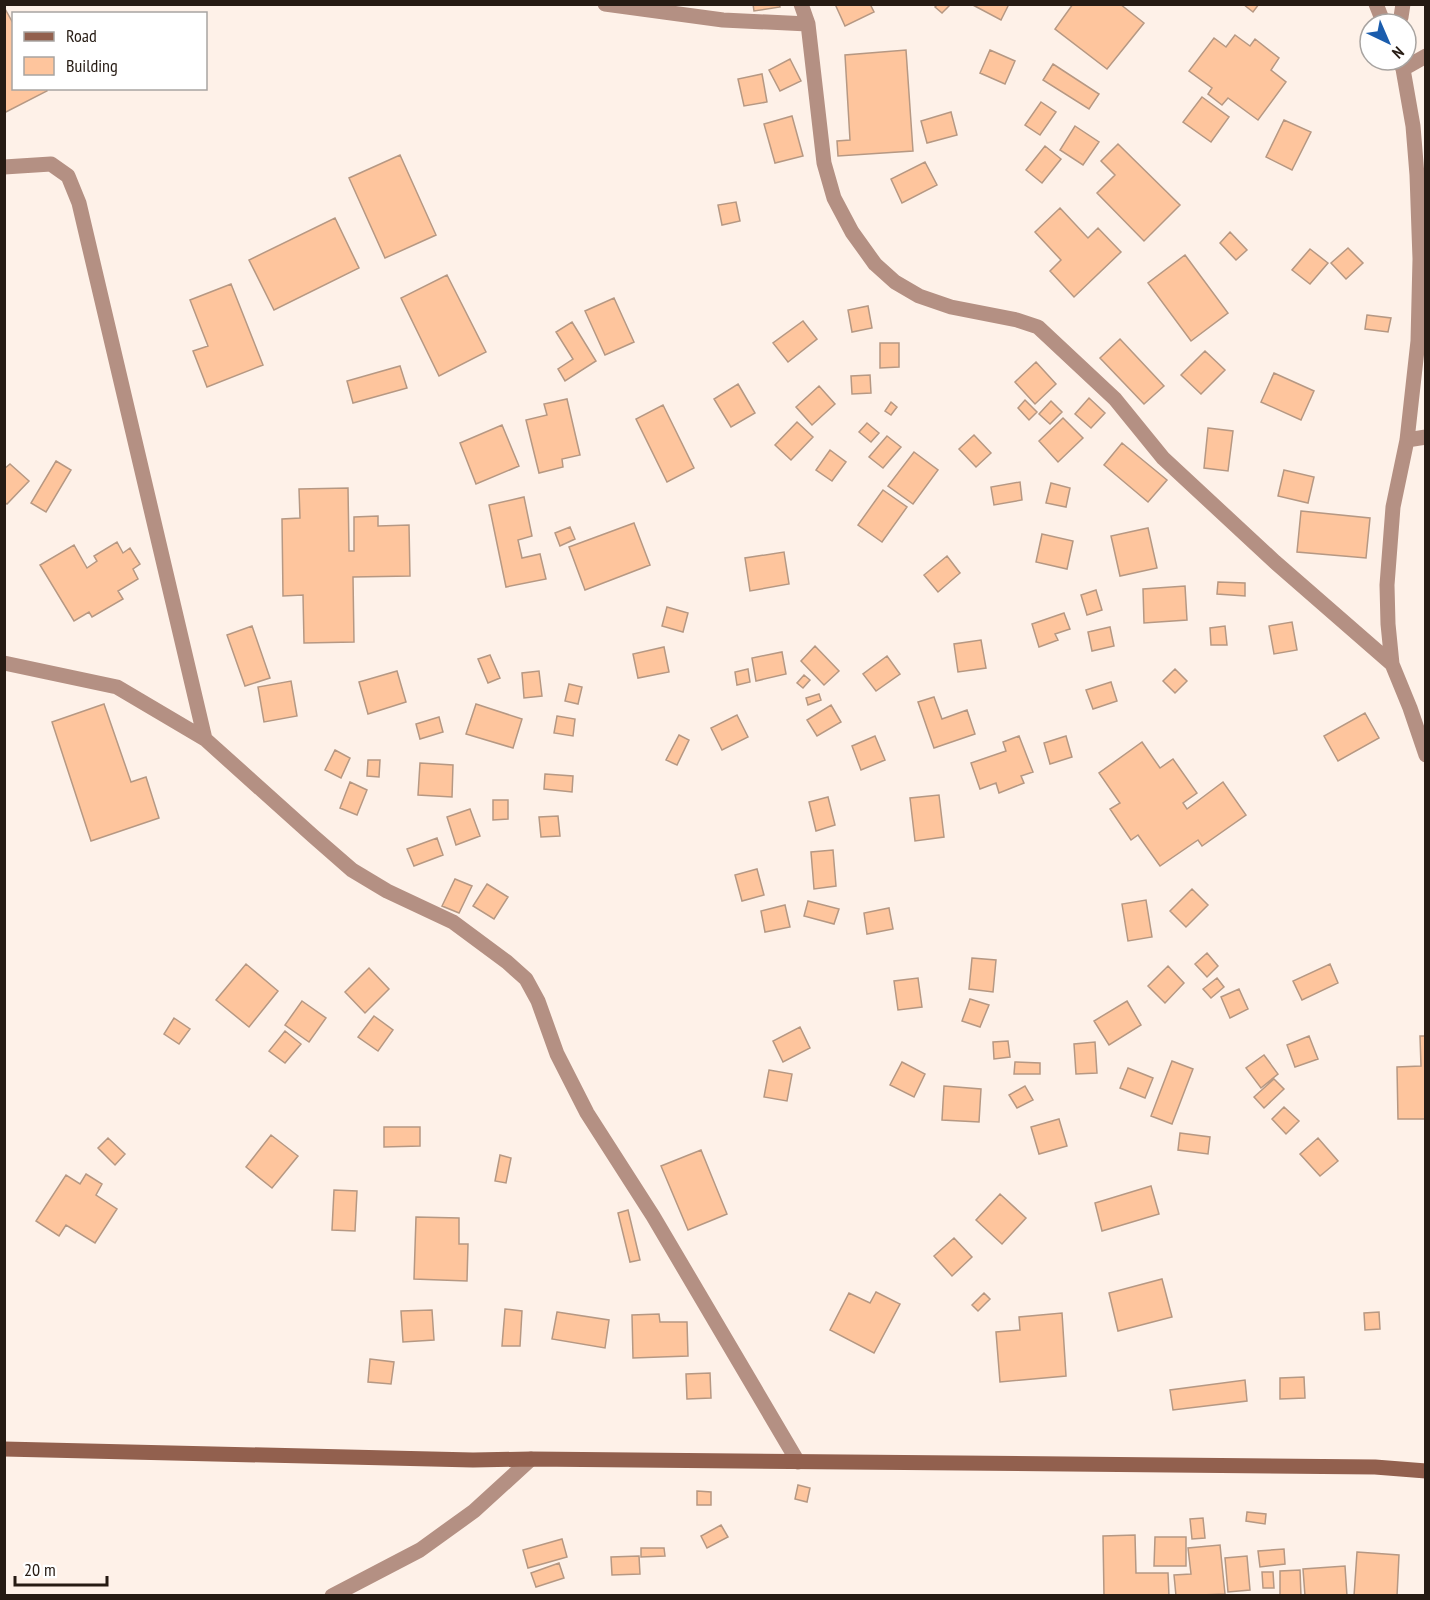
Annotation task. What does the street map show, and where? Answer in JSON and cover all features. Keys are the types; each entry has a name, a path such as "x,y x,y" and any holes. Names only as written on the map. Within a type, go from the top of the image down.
{"main road":[{"path":"4,1449 473,1460 1375,1467 1425,1471"}],"street":[{"path":"605,4 723,20 807,24"},
{"path":"801,4 807,24 824,164 834,198 852,232 875,264 895,282 919,296 951,307 1017,320 1038,327 1115,399 1162,458 1275,562 1392,664"},
{"path":"1402,72 1413,126 1417,175 1420,259 1418,341 1407,440 1393,507 1387,585 1388,624 1392,664 1410,708 1425,755"},
{"path":"4,167 51,164 68,176 79,203 205,738"},
{"path":"1407,440 1425,437"},
{"path":"4,663 117,687 205,738 352,870 387,891 453,922 526,979 538,1001 557,1054 587,1113 653,1216 798,1462"},
{"path":"332,1596 420,1550 474,1511 531,1459"}],"building":[{"path":"753,4 779,4 780,7 754,11"},
{"path":"835,4 870,4 874,12 845,26"},
{"path":"938,4 951,4 942,13 935,7"},
{"path":"971,4 1009,4 1001,20"},
{"path":"1073,4 1120,4 1144,23 1107,69 1055,29"},
{"path":"1243,4 1259,4 1253,12"},
{"path":"4,7 12,21 12,90 47,91 4,113"},
{"path":"1235,35 1250,46 1255,39 1279,58 1271,70 1286,82 1258,120 1228,98 1222,105 1208,94 1212,88 1189,71 1214,38 1226,47"},
{"path":"906,50 913,151 838,156 837,141 850,140 845,55"},
{"path":"990,50 1015,61 1005,84 980,73"},
{"path":"790,59 801,81 780,91 769,70"},
{"path":"1053,64 1099,94 1089,109 1043,80"},
{"path":"762,74 767,102 744,106 738,79"},
{"path":"1202,97 1229,117 1211,142 1183,122"},
{"path":"1041,102 1056,112 1040,135 1025,125"},
{"path":"951,112 957,135 927,143 921,121"},
{"path":"792,116 803,156 775,163 764,124"},
{"path":"1284,120 1311,132 1292,170 1266,157"},
{"path":"1075,126 1099,142 1083,165 1060,150"},
{"path":"1118,144 1180,205 1144,241 1097,193 1115,175 1101,161"},
{"path":"1045,146 1061,159 1042,183 1026,170"},
{"path":"400,155 436,235 385,258 349,178"},
{"path":"925,162 937,185 902,203 891,179"},
{"path":"736,202 740,221 722,225 718,205"},
{"path":"1060,208 1088,238 1098,228 1121,252 1074,297 1050,271 1061,260 1035,232"},
{"path":"335,218 359,268 274,310 249,260"},
{"path":"1230,232 1247,250 1236,260 1220,243"},
{"path":"1348,248 1363,263 1346,279 1331,263"},
{"path":"1310,249 1328,263 1310,284 1292,270"},
{"path":"1185,255 1228,313 1191,341 1148,283"},
{"path":"447,275 486,352 439,376 401,298"},
{"path":"231,284 263,365 207,387 193,351 208,346 190,300"},
{"path":"614,298 634,342 605,355 585,311"},
{"path":"868,306 872,328 852,332 848,310"},
{"path":"1367,315 1391,318 1388,332 1365,329"},
{"path":"803,321 817,339 788,362 773,343"},
{"path":"572,322 596,361 565,381 558,369 573,359 556,332"},
{"path":"1120,339 1164,386 1144,404 1100,358"},
{"path":"880,343 899,343 899,367 880,368"},
{"path":"1205,351 1225,370 1201,394 1181,375"},
{"path":"1036,362 1056,384 1035,404 1015,382"},
{"path":"400,366 407,388 353,403 347,381"},
{"path":"1274,373 1314,391 1301,420 1261,402"},
{"path":"870,375 871,393 852,394 851,376"},
{"path":"738,384 755,413 731,427 714,399"},
{"path":"819,386 835,404 812,425 796,407"},
{"path":"1089,398 1105,413 1091,428 1075,414"},
{"path":"567,399 580,455 562,459 563,467 539,473 526,420 547,415 544,404"},
{"path":"1025,400 1037,412 1029,420 1018,408"},
{"path":"1051,401 1062,412 1050,424 1039,414"},
{"path":"891,402 897,407 891,415 885,411"},
{"path":"663,405 694,468 667,482 636,419"},
{"path":"1063,418 1083,438 1058,462 1039,441"},
{"path":"797,422 813,437 791,460 775,445"},
{"path":"867,423 879,433 871,442 859,432"},
{"path":"502,425 519,466 476,484 460,443"},
{"path":"1208,428 1233,431 1228,471 1204,468"},
{"path":"974,435 991,453 976,467 959,449"},
{"path":"887,436 901,447 883,468 869,457"},
{"path":"1122,443 1167,480 1148,502 1104,465"},
{"path":"830,450 846,462 832,481 816,470"},
{"path":"914,452 938,470 913,504 888,486"},
{"path":"56,461 71,470 46,512 31,503"},
{"path":"10,464 29,481 7,504 4,502 4,469"},
{"path":"1284,470 1314,477 1308,503 1278,496"},
{"path":"1020,482 1022,500 994,505 991,487"},
{"path":"1051,483 1070,488 1066,507 1046,503"},
{"path":"348,488 349,551 354,551 354,517 378,516 378,526 409,525 410,576 353,577 354,642 304,643 303,595 283,596 282,519 300,518 299,489"},
{"path":"883,490 907,507 882,542 858,525"},
{"path":"524,497 532,536 518,540 522,558 540,554 546,579 506,587 489,505"},
{"path":"1301,511 1370,518 1366,558 1297,552"},
{"path":"634,523 650,565 585,590 569,547"},
{"path":"570,527 575,539 560,546 555,533"},
{"path":"1148,528 1157,568 1120,576 1111,536"},
{"path":"1042,534 1073,541 1067,569 1036,562"},
{"path":"117,542 123,553 130,548 140,564 133,569 138,579 118,591 123,599 92,617 89,612 74,621 40,565 74,545 87,568 97,561 94,556"},
{"path":"784,552 789,584 750,591 745,558"},
{"path":"947,556 960,573 938,592 924,575"},
{"path":"1218,582 1245,583 1245,596 1217,594"},
{"path":"1185,586 1187,620 1144,623 1143,589"},
{"path":"1096,590 1102,610 1087,615 1081,595"},
{"path":"667,607 688,613 683,632 662,626"},
{"path":"1064,613 1070,629 1055,634 1058,640 1039,647 1032,624"},
{"path":"1292,622 1297,650 1274,654 1269,626"},
{"path":"252,626 270,678 245,686 227,635"},
{"path":"1225,626 1227,645 1211,645 1210,628"},
{"path":"1110,627 1114,646 1092,651 1088,632"},
{"path":"981,640 986,668 958,672 954,644"},
{"path":"815,646 839,671 824,685 801,661"},
{"path":"664,647 669,672 638,678 633,654"},
{"path":"782,652 786,674 756,681 752,658"},
{"path":"490,655 500,678 488,683 478,659"},
{"path":"887,656 900,674 876,691 863,674"},
{"path":"748,669 750,682 737,685 735,672"},
{"path":"1175,669 1187,681 1175,693 1163,681"},
{"path":"397,671 406,702 368,714 359,682"},
{"path":"539,671 542,696 524,698 522,673"},
{"path":"804,675 810,680 803,688 797,683"},
{"path":"291,681 297,716 264,722 258,687"},
{"path":"1111,682 1117,701 1093,709 1086,690"},
{"path":"569,684 582,687 578,704 565,701"},
{"path":"819,694 821,700 808,705 806,698"},
{"path":"934,697 942,719 967,710 975,734 934,748 918,702"},
{"path":"104,704 131,782 146,777 159,818 91,841 52,722"},
{"path":"476,704 522,719 513,748 466,734"},
{"path":"831,705 841,722 817,736 807,720"},
{"path":"1365,713 1379,738 1338,761 1324,736"},
{"path":"737,715 748,737 722,750 711,728"},
{"path":"557,716 575,719 573,736 554,733"},
{"path":"439,717 443,732 420,739 416,724"},
{"path":"679,735 689,740 677,765 666,760"},
{"path":"875,736 885,760 861,770 852,746"},
{"path":"1019,736 1033,772 1021,776 1024,783 999,793 996,783 980,789 971,763 1006,751 1003,742"},
{"path":"1066,736 1072,757 1050,764 1044,743"},
{"path":"1142,742 1160,768 1173,759 1197,793 1183,803 1187,809 1223,782 1246,815 1202,846 1198,840 1160,866 1138,835 1131,840 1110,809 1120,803 1099,773"},
{"path":"335,750 350,758 341,778 325,770"},
{"path":"368,760 380,760 379,777 367,776"},
{"path":"420,763 453,765 452,797 418,795"},
{"path":"545,774 573,776 572,792 544,789"},
{"path":"350,782 367,790 357,815 340,808"},
{"path":"939,795 944,837 915,841 910,798"},
{"path":"828,797 835,825 816,831 809,802"},
{"path":"493,800 508,800 508,819 493,820"},
{"path":"470,809 480,836 456,845 447,817"},
{"path":"558,816 560,836 541,837 539,817"},
{"path":"437,838 443,855 414,866 407,849"},
{"path":"833,850 836,886 814,889 811,852"},
{"path":"757,869 764,895 742,901 735,875"},
{"path":"455,879 472,886 459,913 442,906"},
{"path":"487,884 508,897 494,919 473,906"},
{"path":"1192,889 1208,905 1186,927 1170,911"},
{"path":"1146,900 1152,937 1128,941 1122,904"},
{"path":"808,901 839,909 834,924 804,916"},
{"path":"785,905 790,927 765,932 761,911"},
{"path":"889,908 893,929 867,934 864,913"},
{"path":"1207,953 1218,966 1207,977 1195,964"},
{"path":"972,958 996,960 993,992 969,989"},
{"path":"246,964 278,991 249,1027 216,1000"},
{"path":"1330,964 1338,983 1302,1000 1293,981"},
{"path":"1168,966 1184,983 1165,1003 1148,986"},
{"path":"369,968 389,989 365,1013 345,992"},
{"path":"918,978 922,1007 898,1010 894,981"},
{"path":"1217,978 1224,987 1211,998 1203,989"},
{"path":"1239,989 1248,1009 1230,1018 1221,997"},
{"path":"970,999 989,1005 980,1027 962,1021"},
{"path":"302,1001 326,1018 309,1042 285,1025"},
{"path":"1127,1001 1141,1025 1109,1045 1094,1021"},
{"path":"374,1016 393,1030 378,1051 358,1037"},
{"path":"174,1018 190,1029 179,1044 164,1034"},
{"path":"800,1027 810,1048 783,1062 773,1041"},
{"path":"285,1031 301,1044 285,1063 269,1051"},
{"path":"1309,1036 1318,1059 1295,1067 1287,1045"},
{"path":"1420,1036 1426,1036 1426,1119 1398,1119 1397,1067 1421,1066"},
{"path":"1008,1041 1010,1057 994,1059 993,1042"},
{"path":"1095,1042 1097,1073 1076,1074 1074,1044"},
{"path":"1264,1055 1278,1074 1261,1088 1246,1068"},
{"path":"1172,1061 1193,1069 1172,1124 1151,1116"},
{"path":"902,1062 925,1074 914,1097 890,1085"},
{"path":"1015,1062 1040,1063 1040,1074 1014,1074"},
{"path":"1128,1068 1153,1078 1145,1098 1120,1088"},
{"path":"769,1070 792,1074 787,1101 764,1097"},
{"path":"1274,1079 1284,1089 1264,1108 1254,1097"},
{"path":"944,1086 981,1089 979,1122 942,1120"},
{"path":"1025,1086 1033,1100 1017,1108 1009,1095"},
{"path":"1284,1107 1299,1121 1286,1134 1272,1119"},
{"path":"1059,1119 1067,1146 1039,1154 1031,1127"},
{"path":"384,1127 420,1127 420,1146 384,1147"},
{"path":"1180,1133 1210,1137 1208,1154 1178,1150"},
{"path":"271,1135 298,1156 272,1188 246,1167"},
{"path":"108,1138 125,1154 115,1165 98,1148"},
{"path":"1318,1138 1338,1161 1320,1176 1300,1154"},
{"path":"701,1150 727,1214 688,1230 661,1166"},
{"path":"500,1155 511,1158 506,1183 495,1181"},
{"path":"86,1174 102,1184 96,1195 117,1209 95,1243 66,1225 59,1236 36,1221 66,1175 80,1184"},
{"path":"1151,1186 1159,1214 1102,1231 1095,1203"},
{"path":"334,1190 357,1191 355,1231 332,1230"},
{"path":"1000,1194 1026,1218 1002,1244 976,1220"},
{"path":"628,1210 640,1260 630,1262 618,1213"},
{"path":"416,1217 459,1218 459,1244 468,1244 467,1281 414,1279"},
{"path":"954,1238 972,1257 952,1276 934,1256"},
{"path":"1162,1279 1172,1317 1118,1331 1109,1293"},
{"path":"876,1292 900,1304 874,1353 830,1330 849,1293 870,1303"},
{"path":"984,1293 990,1299 978,1311 972,1305"},
{"path":"505,1309 522,1311 520,1346 502,1346"},
{"path":"432,1310 434,1340 403,1342 401,1311"},
{"path":"557,1312 609,1320 605,1348 552,1339"},
{"path":"1379,1312 1380,1329 1365,1330 1364,1313"},
{"path":"1062,1313 1066,1376 1000,1382 996,1332 1020,1330 1019,1317"},
{"path":"659,1314 660,1322 687,1322 688,1356 633,1358 632,1315"},
{"path":"370,1359 394,1362 391,1384 368,1382"},
{"path":"710,1373 711,1398 687,1399 686,1374"},
{"path":"1304,1377 1305,1398 1280,1399 1280,1378"},
{"path":"1245,1380 1247,1401 1173,1410 1170,1390"},
{"path":"798,1485 810,1488 807,1502 795,1499"},
{"path":"697,1491 711,1492 711,1505 697,1505"},
{"path":"1247,1512 1266,1514 1265,1524 1246,1521"},
{"path":"1203,1518 1205,1538 1192,1539 1190,1519"},
{"path":"721,1525 728,1537 707,1548 701,1536"},
{"path":"1135,1535 1136,1573 1168,1573 1169,1596 1104,1596 1103,1536"},
{"path":"1155,1537 1186,1537 1186,1566 1154,1566"},
{"path":"562,1539 567,1557 528,1568 523,1550"},
{"path":"1220,1545 1225,1594 1176,1596 1174,1575 1191,1574 1188,1548"},
{"path":"641,1548 664,1548 665,1556 641,1557"},
{"path":"1284,1549 1285,1564 1260,1567 1258,1551"},
{"path":"1357,1552 1399,1555 1397,1596 1354,1596"},
{"path":"639,1556 640,1574 612,1575 611,1557"},
{"path":"1247,1556 1250,1590 1228,1592 1225,1558"},
{"path":"559,1563 564,1578 536,1587 531,1573"},
{"path":"1345,1566 1347,1596 1305,1596 1303,1569"},
{"path":"1300,1570 1301,1596 1280,1596 1280,1571"},
{"path":"1262,1572 1273,1572 1274,1588 1263,1588"}]}
